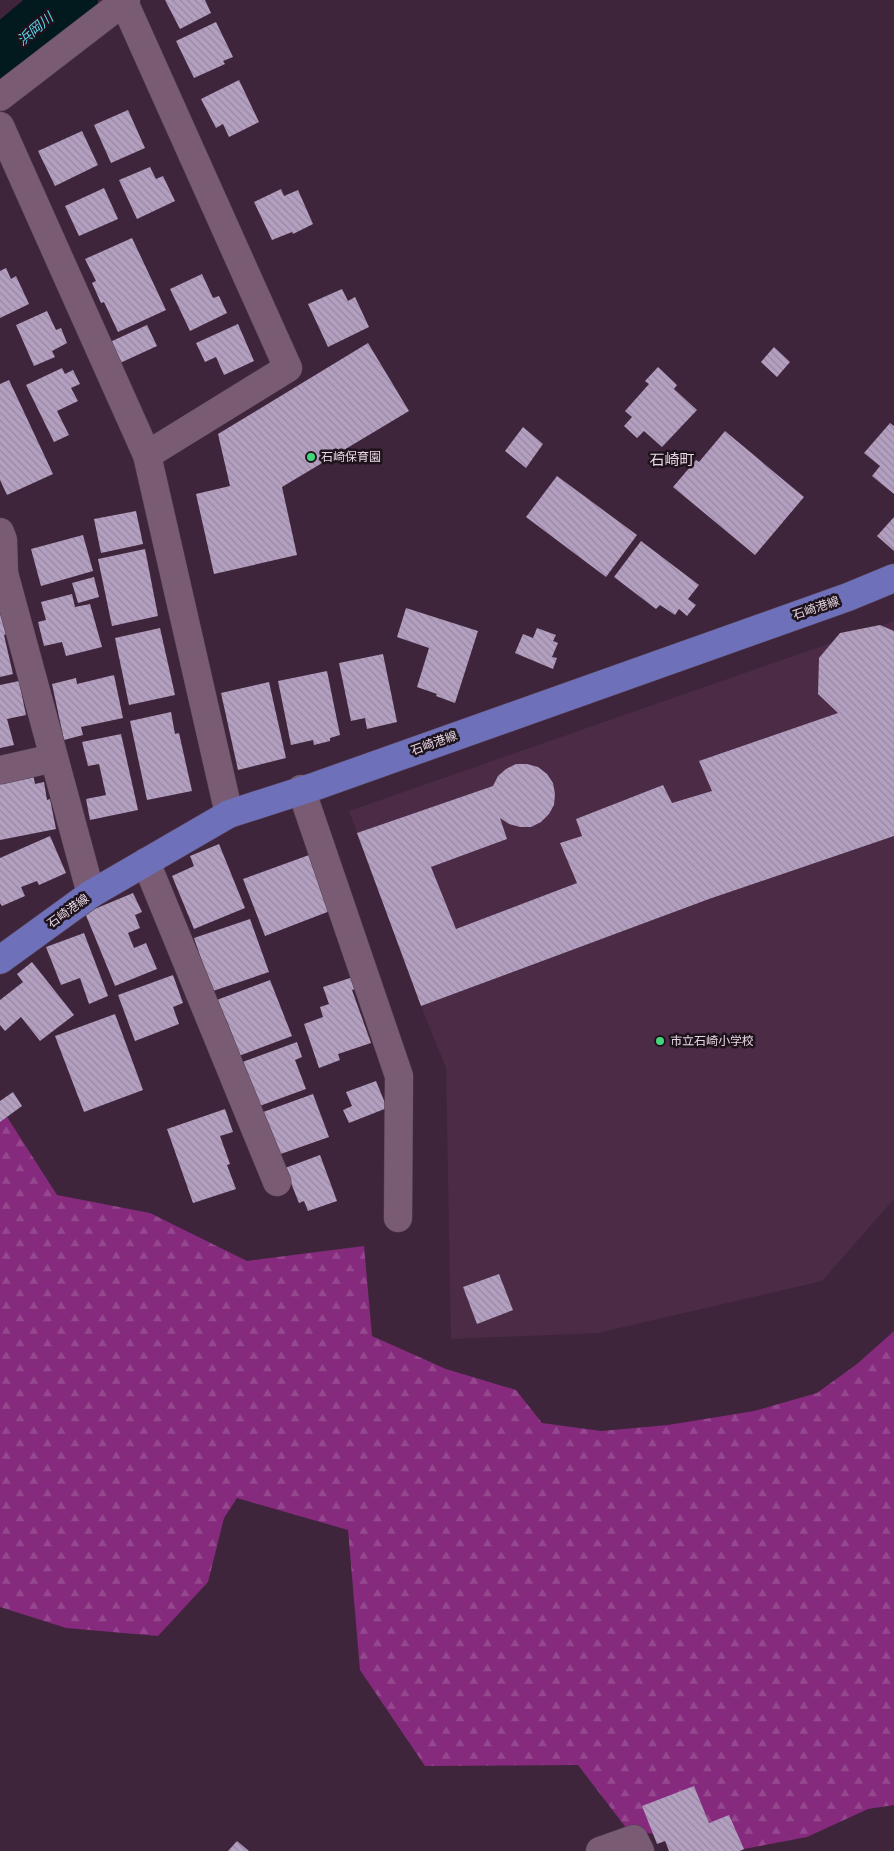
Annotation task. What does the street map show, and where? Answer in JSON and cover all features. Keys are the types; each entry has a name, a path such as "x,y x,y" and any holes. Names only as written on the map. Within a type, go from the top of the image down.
{"main road":[{"name":"石崎港線","path":"0,960 91,894 229,814 301,789 316,786 848,597 894,578"}],"street":[{"path":"0,96 125,1 288,368 147,455"},
{"path":"0,126 147,455 229,814"},
{"path":"0,532 3,540 2,574 91,894"},
{"path":"0,770 54,758"},
{"path":"301,789 399,1076 398,1218"},
{"path":"146,862 277,1182"},
{"path":"600,1851 634,1839 640,1851"}],"shaded area":[{"path":"894,621 894,1199 822,1281 598,1333 451,1339 446,1068 349,811"}],"green space":[{"path":"0,1106 57,1195 150,1213 247,1261 364,1246 372,1336 446,1369 516,1390 542,1423 601,1431 668,1425 754,1411 817,1393 857,1364 894,1331 894,1805 868,1809 807,1837 744,1849 733,1849 627,1829 578,1765 425,1766 360,1670 348,1530 237,1498 224,1518 208,1582 158,1636 66,1628 0,1607"}],"building":[{"path":"165,0 205,0 211,13 180,29"},
{"path":"216,22 233,57 223,61 225,64 194,78 176,41"},
{"path":"239,80 259,122 229,137 223,124 216,128 201,99"},
{"path":"128,110 145,148 111,163 94,125"},
{"path":"82,131 98,165 55,186 38,151"},
{"path":"150,167 156,179 163,176 175,201 137,219 119,180"},
{"path":"104,188 118,219 79,236 65,206"},
{"path":"281,189 284,196 298,190 313,224 293,234 292,232 272,240 254,202"},
{"path":"132,238 166,310 118,332 104,302 101,303 92,283 96,281 85,259"},
{"path":"6,268 11,279 16,276 29,304 0,318 0,271"},
{"path":"202,274 213,298 219,296 227,313 190,331 170,289"},
{"path":"342,289 348,301 355,297 369,327 328,347 308,304"},
{"path":"47,311 56,330 61,328 67,343 52,351 55,357 34,366 16,325"},
{"path":"238,324 254,361 224,375 216,357 205,362 196,343"},
{"path":"147,325 157,346 120,363 110,342"},
{"path":"368,343 409,411 282,487 297,555 214,574 196,494 230,486 218,434"},
{"path":"774,347 790,362 777,377 761,362"},
{"path":"658,367 677,385 674,389 697,410 662,447 644,431 637,438 624,426 632,417 625,411 649,384 645,381"},
{"path":"62,368 65,374 73,370 80,384 71,388 78,401 57,411 69,435 54,442 26,385"},
{"path":"9,380 53,474 7,495 0,480 0,384"},
{"path":"890,423 894,426 894,494 872,476 880,466 864,453"},
{"path":"523,427 543,444 526,468 505,451"},
{"path":"725,431 804,497 755,555 673,487 696,460 699,462"},
{"path":"557,476 637,535 606,577 526,517"},
{"path":"136,511 143,544 101,553 94,519"},
{"path":"894,517 894,551 877,536"},
{"path":"83,535 93,571 41,586 31,549"},
{"path":"641,541 699,585 688,599 696,605 687,616 679,609 675,615 660,605 656,609 614,577"},
{"path":"145,549 158,616 112,626 98,559"},
{"path":"94,577 99,597 78,603 72,583"},
{"path":"72,594 75,607 90,604 102,647 66,656 62,642 44,646 38,622 46,620 41,602"},
{"path":"406,608 478,631 455,703 417,687 429,648 397,637"},
{"path":"3,613 7,634 4,635 13,674 0,677 0,614"},
{"path":"880,625 894,631 894,836 709,899 421,1006 357,833 493,786 498,776 506,769 516,764 527,764 538,767 547,774 553,783 554,805 549,814 541,822 531,827 509,824 500,818 507,839 431,867 456,929 577,883 560,843 582,836 576,819 663,785 672,803 712,791 699,761 838,713 818,694 819,658 840,633"},
{"path":"160,628 175,695 129,705 115,638"},
{"path":"537,628 556,635 553,641 558,643 552,657 557,658 553,669 515,653 523,634 533,638"},
{"path":"383,654 397,722 367,729 365,718 351,721 339,663"},
{"path":"327,671 340,735 330,738 330,741 314,745 313,740 291,745 278,681"},
{"path":"114,675 123,718 81,727 83,735 64,740 52,684 76,678 77,684"},
{"path":"19,681 26,715 7,719 14,745 0,748 0,685"},
{"path":"269,682 286,758 238,770 221,693"},
{"path":"171,712 175,734 179,733 192,791 147,800 130,721"},
{"path":"121,734 138,810 90,820 86,799 106,795 99,764 88,766 82,742"},
{"path":"32,769 35,784 44,782 47,800 50,799 56,829 0,840 0,776"},
{"path":"50,836 66,873 39,885 37,881 21,887 25,896 2,906 0,903 0,858"},
{"path":"219,844 245,908 194,929 172,876 194,866 190,856"},
{"path":"309,855 330,911 265,936 243,879"},
{"path":"133,893 142,912 135,915 140,928 128,933 134,948 146,943 157,969 115,986 85,913"},
{"path":"250,919 269,972 210,992 203,974 206,973 194,938"},
{"path":"84,933 108,996 89,1004 80,978 61,985 46,947"},
{"path":"32,962 74,1015 40,1041 21,1017 5,1031 0,1025 0,1000 23,982 17,974"},
{"path":"362,974 365,986 352,990 371,1043 338,1054 340,1060 319,1068 304,1024 323,1017 320,1007 329,1004 323,987"},
{"path":"173,975 183,1003 173,1007 179,1024 135,1041 118,995"},
{"path":"270,980 292,1036 236,1057 229,1039 233,1037 226,1019 221,1021 214,1001"},
{"path":"115,1014 143,1090 84,1112 55,1036"},
{"path":"297,1042 302,1057 295,1060 306,1089 254,1108 237,1064"},
{"path":"376,1081 387,1108 349,1123 343,1110 352,1106 346,1092"},
{"path":"13,1092 22,1106 0,1122 0,1101"},
{"path":"313,1094 329,1137 275,1156 255,1115"},
{"path":"225,1109 233,1132 220,1136 230,1164 227,1165 236,1189 193,1203 167,1129"},
{"path":"320,1155 337,1201 308,1211 304,1201 299,1203 285,1168"},
{"path":"499,1274 513,1310 477,1324 463,1287"},
{"path":"694,1786 709,1823 729,1815 744,1849 740,1851 669,1851 665,1841 657,1844 642,1806"},
{"path":"237,1841 249,1851 228,1851"}],"waterway":[{"name":"浜岡川","path":"0,57 69,0"}],"place":[{"name":"石崎保育園","path":"311,457"},
{"name":"市立石崎小学校","path":"660,1041"}],"district":[{"name":"石崎町","path":"672,460"}]}
